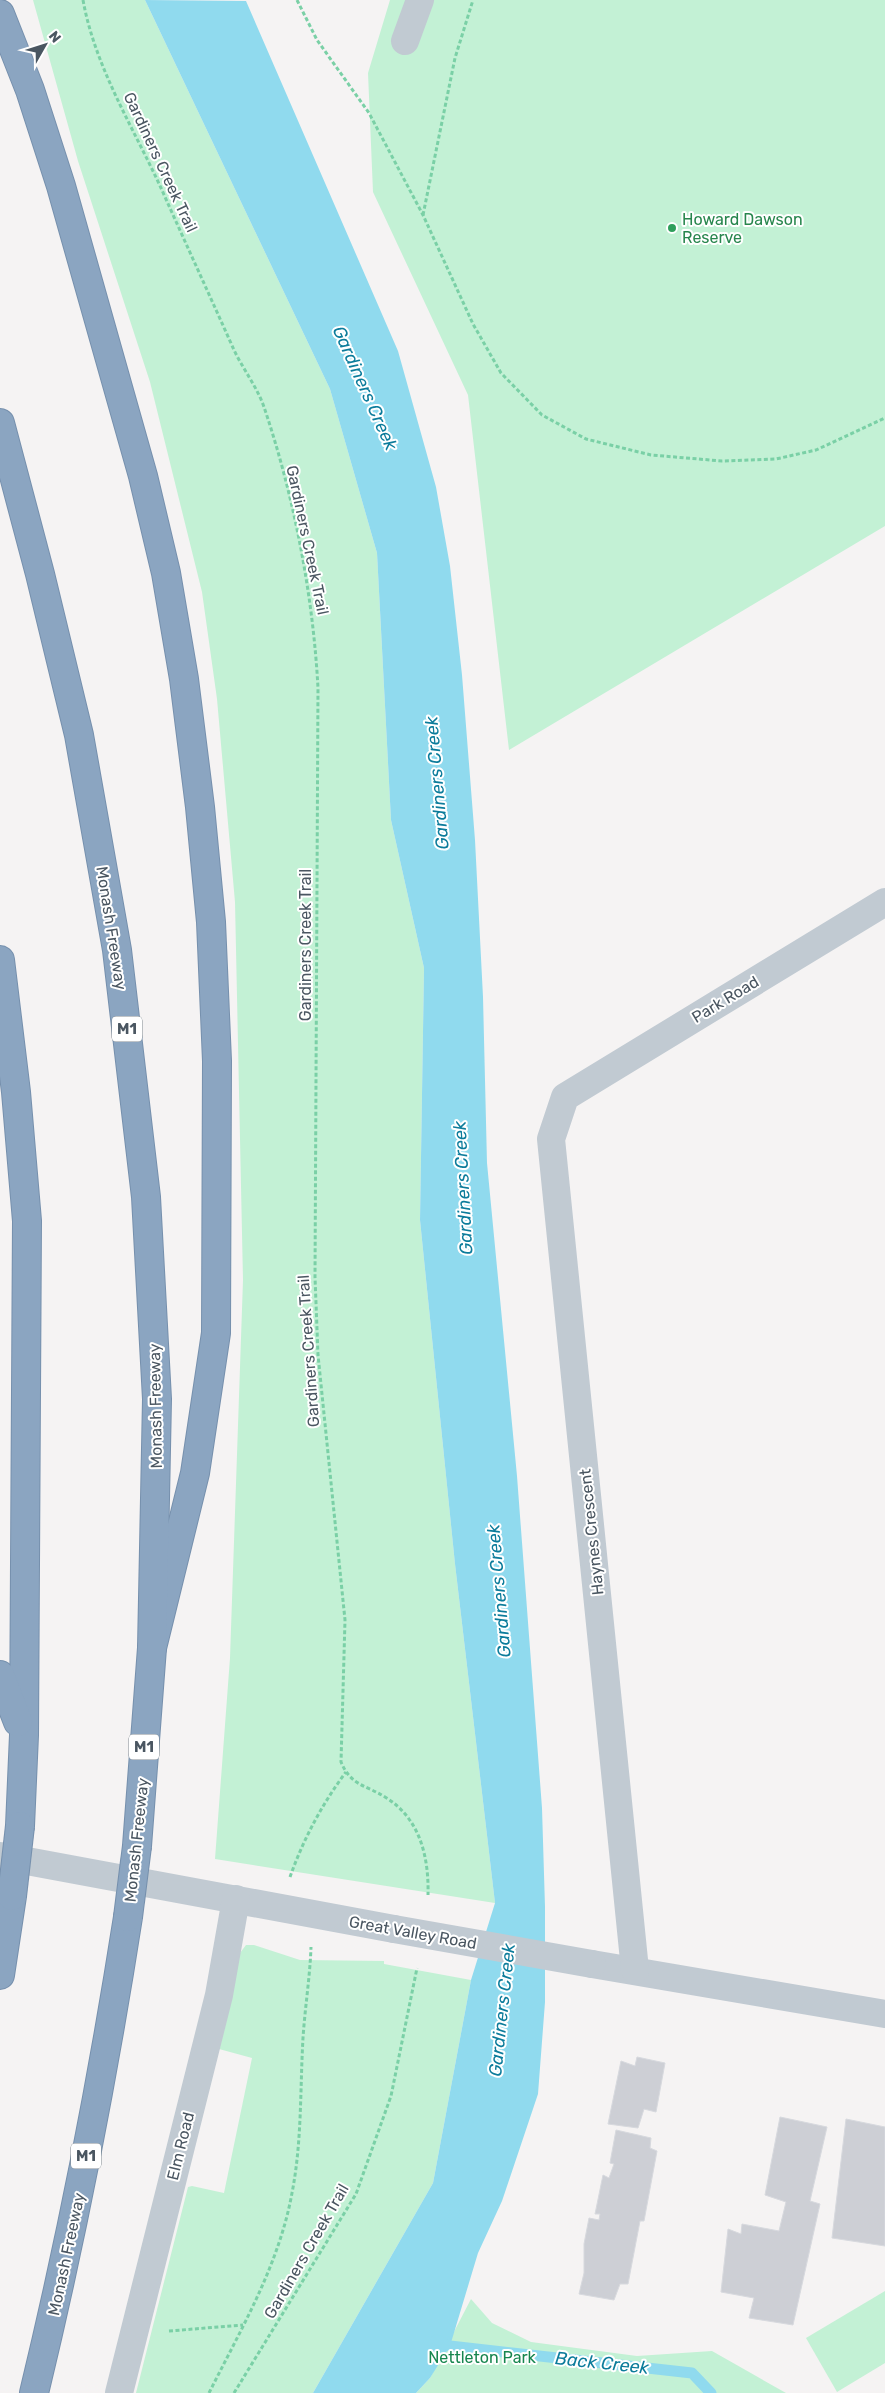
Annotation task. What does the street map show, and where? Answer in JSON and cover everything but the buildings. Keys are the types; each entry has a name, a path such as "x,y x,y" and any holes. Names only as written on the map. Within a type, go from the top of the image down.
{"highway":[{"path":"7,0 30,90 61,186 143,476 166,573 184,680 200,808 211,922 217,1060 216,1333 195,1473 152,1648"},
{"path":"0,14 30,90"},
{"name":"Monash Freeway","path":"0,423 40,574 79,734 117,950 146,1197 157,1399 152,1648 137,1846 128,1917 110,2028 84,2167 34,2393"},
{"path":"0,960 16,1092 27,1221 24,1735 20,1826 0,1975"},
{"path":"0,1675 24,1735"}],"street":[{"path":"405,41 420,0"},
{"name":"Park Road","path":"565,1096 885,902"},
{"name":"Haynes Crescent","path":"565,1096 552,1139 635,1970"},
{"name":"Great Valley Road","path":"0,1856 394,1929 885,2014"},
{"name":"Elm Road","path":"119,2393 219,1995 236,1899"}],"path":[{"name":"Gardiners Creek Trail","path":"84,0 86,16 115,95 160,186 239,361 263,405 288,494 310,594 318,688 315,1277 318,1355 345,1620 341,1762 346,1772"},
{"path":"297,0 317,40 369,113 423,215 473,324 501,372 542,415 586,439 651,455 722,461 776,459 816,450 885,418"},
{"path":"423,215 455,58 473,0"},
{"path":"291,1872 326,1799 346,1772 361,1787 384,1796 400,1808 411,1822 422,1842 428,1862 428,1895"},
{"path":"209,2393 259,2292 278,2242 292,2194 301,2110 303,2037 310,1962"},
{"name":"Gardiners Creek Trail","path":"234,2393 356,2194 391,2096 418,1968"},
{"path":"159,2332 243,2325"}],"green space":[{"path":"33,0 145,0 330,389 377,553 391,820 424,968 420,1220 455,1564 495,1903 215,1859 230,1658 243,1280 235,902 217,699 202,592 150,382 78,161"},
{"name":"Howard Dawson Reserve","path":"390,0 885,0 885,526 509,750 468,395 373,192 368,73"},
{"path":"246,1945 254,1945 300,1960 384,1961 384,1964 471,1980 433,2183 313,2393 136,2393 188,2187 192,2186 224,2193 252,2058 219,2049 240,1953"},
{"path":"885,2291 885,2363 837,2392 806,2338"},
{"name":"Nettleton Park","path":"471,2299 492,2323 531,2342 637,2356 712,2351 786,2393 416,2393 430,2378"}],"water":[{"name":"Gardiners Creek","path":"145,0 246,1 398,351 436,487 450,566 462,675 475,840 483,997 487,1163 517,1476 542,1808 545,2002 538,2094 502,2201 478,2253 450,2346 430,2378 416,2393 313,2393 433,2183 471,1980 495,1903 455,1564 420,1220 424,968 391,820 377,553 330,389"}],"waterway":[{"name":"Back Creek","path":"436,2340 450,2346 692,2373 711,2393"}],"place":[{"name":"Howard Dawson Reserve","path":"672,228"}]}
